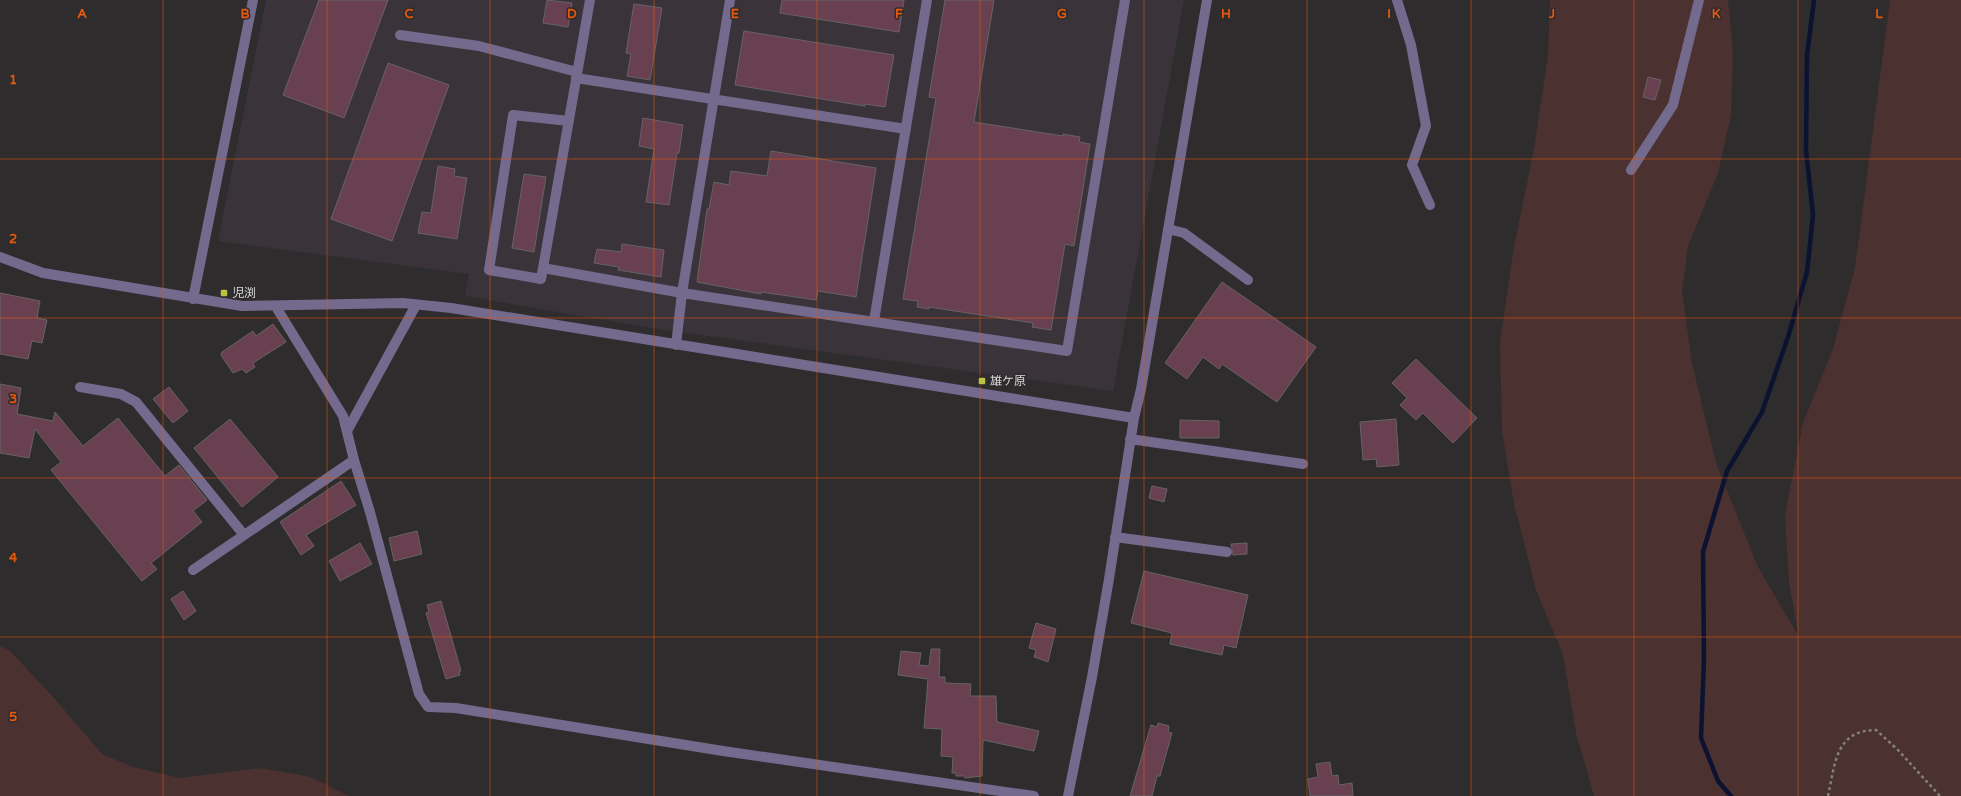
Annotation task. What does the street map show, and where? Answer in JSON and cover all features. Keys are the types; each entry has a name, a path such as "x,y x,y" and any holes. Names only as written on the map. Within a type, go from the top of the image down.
{"street":[{"path":"193,299 253,0"},
{"path":"568,121 513,116 489,270 541,279 590,0"},
{"path":"676,345 682,293 730,0"},
{"path":"874,321 927,0"},
{"path":"543,268 682,293 1067,351 1125,0"},
{"path":"1068,796 1092,677 1130,439 1141,389 1207,0"},
{"path":"1397,0 1411,45 1426,126 1412,165 1430,205"},
{"path":"1631,170 1673,105 1699,0"},
{"path":"400,36 480,46 576,75 714,100 906,129"},
{"path":"1168,229 1184,233 1248,280"},
{"path":"0,257 43,272 193,299 242,306 276,307 403,303 451,308 1134,418"},
{"path":"346,431 416,304"},
{"path":"276,307 343,416 419,694 428,707 456,708 723,751 1034,796"},
{"path":"80,386 121,394 136,402 244,535"},
{"path":"1130,439 1303,464"},
{"path":"192,570 354,460"},
{"path":"1115,537 1227,552"}],"path":[{"path":"1828,796 1836,759 1842,744 1852,736 1866,730 1876,730 1897,749 1940,796"}],"shaded area":[{"path":"266,0 1184,0 1113,391 665,330 465,296 469,274 218,241"},
{"path":"1550,0 1728,0 1733,52 1731,115 1718,173 1688,246 1682,291 1692,363 1716,463 1758,567 1799,637 1789,583 1785,515 1803,423 1833,349 1855,268 1890,0 1961,0 1961,796 1594,796 1576,733 1563,655 1536,590 1514,504 1502,430 1500,342 1514,247 1534,149 1548,55"},
{"path":"0,646 10,651 55,699 102,754 133,767 180,778 261,768 311,777 349,796 0,796"}],"building":[{"path":"319,0 388,0 344,118 283,95"},
{"path":"547,0 572,3 568,27 543,23"},
{"path":"782,0 904,0 899,32 780,13"},
{"path":"945,0 994,0 974,122 1063,136 1063,134 1080,137 1079,142 1090,144 1074,246 1065,244 1051,330 1032,327 1033,323 929,307 929,309 917,307 918,301 903,299 936,98 929,97"},
{"path":"634,4 662,8 650,80 627,76 631,54 626,53"},
{"path":"744,31 894,55 885,107 865,104 865,106 735,85"},
{"path":"388,63 449,85 392,241 331,219"},
{"path":"1648,77 1661,80 1655,100 1643,97"},
{"path":"643,118 683,125 669,205 646,202 654,149 639,146"},
{"path":"771,151 876,168 856,297 818,291 816,300 761,292 761,294 697,282 707,209 709,209 714,182 729,185 731,171 767,176"},
{"path":"438,166 455,169 454,176 467,178 457,239 418,233 422,212 431,213"},
{"path":"524,174 546,177 534,252 512,248"},
{"path":"622,244 664,250 661,277 618,270 619,267 594,263 597,249 621,252"},
{"path":"1222,282 1316,347 1277,402 1222,364 1219,369 1203,357 1187,379 1165,363"},
{"path":"0,293 40,301 37,318 47,320 42,343 32,341 28,359 0,354"},
{"path":"273,324 286,342 253,363 255,367 246,373 242,369 233,373 221,355 222,352 253,331 256,336"},
{"path":"1416,359 1477,418 1453,443 1423,413 1416,420 1400,405 1407,398 1392,383"},
{"path":"0,384 21,388 17,414 53,421 55,412 83,446 118,418 165,476 179,465 207,500 193,511 202,522 151,563 157,569 142,581 51,470 61,462 35,429 29,458 0,453"},
{"path":"169,387 188,411 173,423 153,399"},
{"path":"230,419 278,477 242,507 194,448"},
{"path":"1396,419 1399,465 1377,467 1376,459 1363,460 1360,422"},
{"path":"1180,420 1219,421 1219,438 1180,438"},
{"path":"341,481 356,505 306,535 314,546 301,555 280,522"},
{"path":"1152,486 1167,489 1164,502 1149,498"},
{"path":"417,531 422,554 394,561 389,538"},
{"path":"360,543 372,564 340,581 329,561"},
{"path":"1247,543 1247,554 1233,555 1231,544"},
{"path":"1144,571 1248,595 1236,648 1224,645 1222,655 1170,644 1172,633 1131,623"},
{"path":"183,591 196,611 184,620 171,599"},
{"path":"441,601 461,671 459,671 460,675 446,679 426,613 429,612 427,605"},
{"path":"1036,623 1056,629 1048,662 1034,657 1036,650 1029,648"},
{"path":"931,649 940,649 939,677 945,677 945,683 971,684 970,696 996,696 997,722 1039,731 1034,751 983,740 982,776 965,778 965,776 956,776 956,773 952,773 953,757 941,756 942,729 924,728 928,679 898,675 901,651 921,653 919,665 929,666"},
{"path":"1158,723 1169,726 1168,732 1172,733 1160,776 1157,776 1152,796 1130,796 1151,725 1157,727"},
{"path":"1330,762 1332,776 1338,775 1339,785 1352,783 1353,796 1310,796 1308,779 1318,777 1316,764"}],"waterway":[{"path":"1731,796 1718,781 1701,738 1704,659 1703,552 1727,471 1762,412 1788,337 1807,272 1813,215 1806,150 1807,55 1814,0"}],"place":[{"name":"児渕","path":"224,293"},
{"name":"雄ケ原","path":"982,381"}]}
